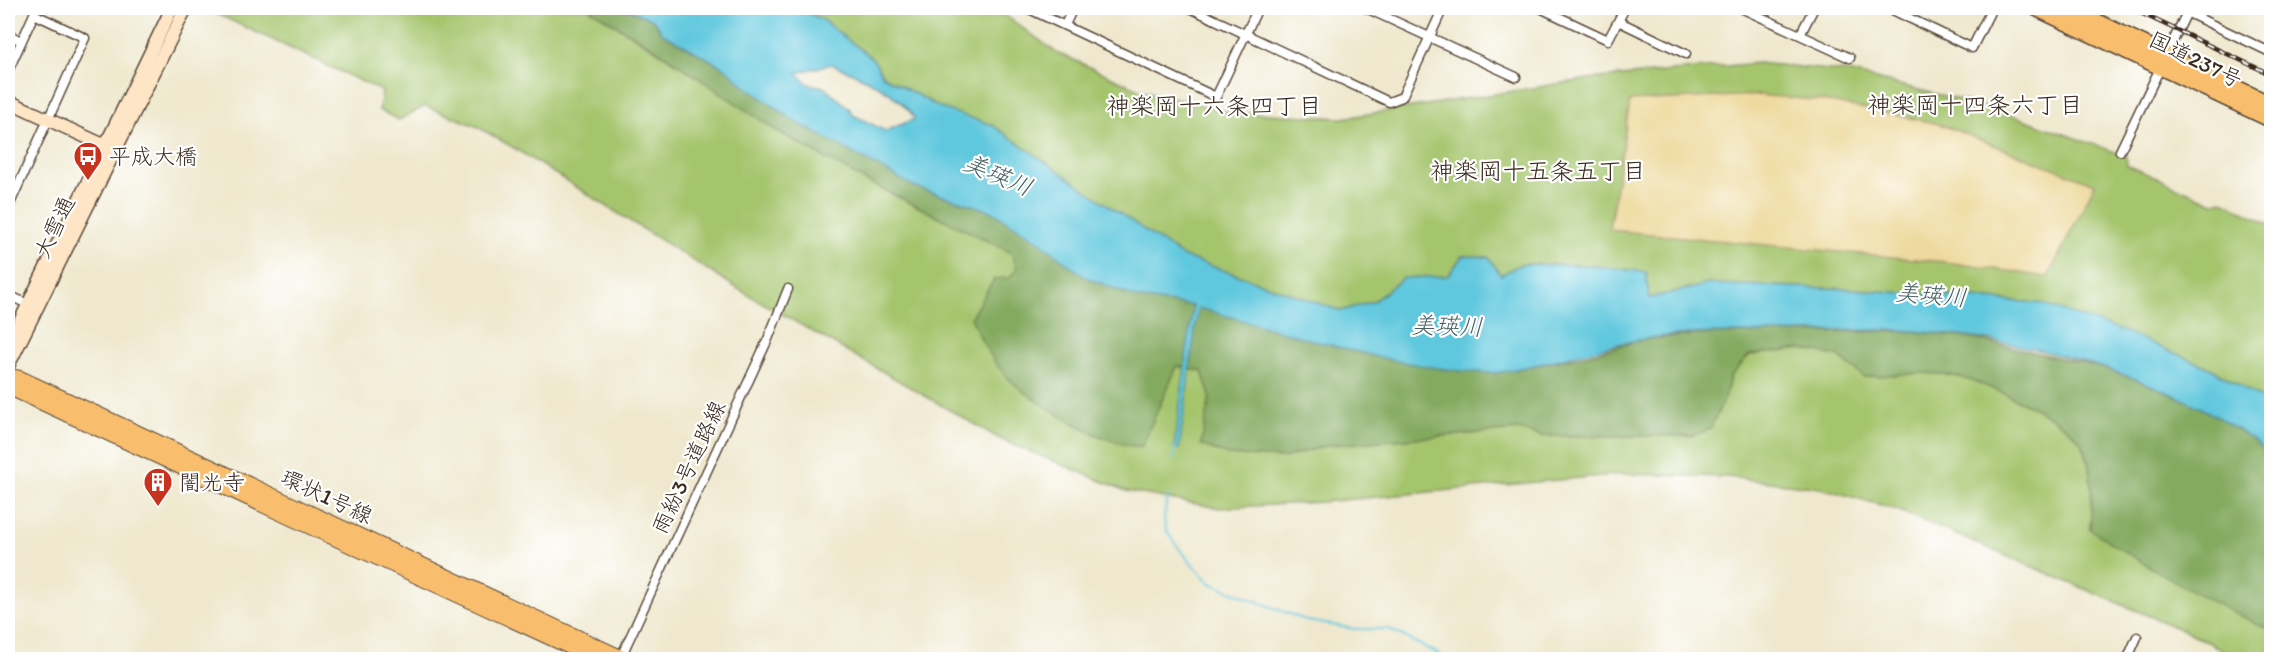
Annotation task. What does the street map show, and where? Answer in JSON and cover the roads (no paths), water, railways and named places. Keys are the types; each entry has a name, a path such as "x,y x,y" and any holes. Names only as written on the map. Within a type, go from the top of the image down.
{"highway":[{"name":"国道237号","path":"2036,8 2163,61 2243,99 2271,120"},
{"name":"国道237号","path":"2068,8 2163,61"},
{"name":"国道237号","path":"2243,99 2271,105"}],"main road":[{"name":"環状1号線","path":"8,376 20,378 140,432 622,658"},
{"name":"環状1号線","path":"8,382 14,390 598,660"}],"street":[{"name":"大雪通","path":"8,366 33,306 110,148 171,8"},
{"name":"大雪通","path":"110,148 186,8"},
{"path":"1027,8 1216,97 1258,8"},
{"path":"1065,25 1073,8"},
{"path":"1190,8 1389,102 1402,97 1443,8"},
{"path":"1366,8 1516,77"},
{"path":"1540,8 1608,40 1624,8"},
{"path":"1741,8 1850,58"},
{"path":"1800,35 1814,8"},
{"path":"1888,8 1972,48 1992,8"},
{"path":"2120,151 2188,10 2271,52"},
{"path":"8,71 34,14 86,38 8,208"},
{"path":"1618,21 1686,54"},
{"path":"8,34 21,41"},
{"path":"8,101 110,148"},
{"name":"雨紛3号道路線","path":"622,658 763,349 788,289"},
{"path":"8,295 33,306"},
{"name":"大雪通","path":"8,346 33,306"},
{"path":"2127,660 2137,637"}],"water":[{"name":"美瑛川","path":"625,8 795,8 821,19 873,59 883,76 941,108 992,125 1182,256 1341,311 1374,301 1403,278 1448,276 1462,256 1488,257 1501,275 1521,264 1588,265 1646,272 1649,298 1709,284 1851,289 2039,303 2125,332 2210,368 2271,404 2271,455 2235,428 2150,384 2053,354 2005,343 1958,336 1879,330 1678,335 1631,342 1492,373 1419,365 1382,358 1198,308 1179,449 1174,448 1193,306 1137,298 1085,277 1036,239 991,211 915,187 796,122 745,86 725,68 662,33 654,20","holes":["831,64 878,85 898,100 915,119 885,131 853,115 849,108 824,87 808,84 797,73"]}],"waterway":[{"path":"1174,459 1176,447"},
{"path":"1168,496 1164,517 1166,529 1187,558 1212,584 1308,621 1355,629 1389,629 1446,658"}],"railway":[{"path":"2130,8 2272,75"}],"place":[{"name":"平成大橋","path":"88,182"},
{"name":"闇光寺","path":"158,508"}],"district":[{"name":"神楽岡十四条六丁目","path":"1975,105"},
{"name":"神楽岡十六条四丁目","path":"1214,106"},
{"name":"神楽岡十五条五丁目","path":"1538,171"}]}
